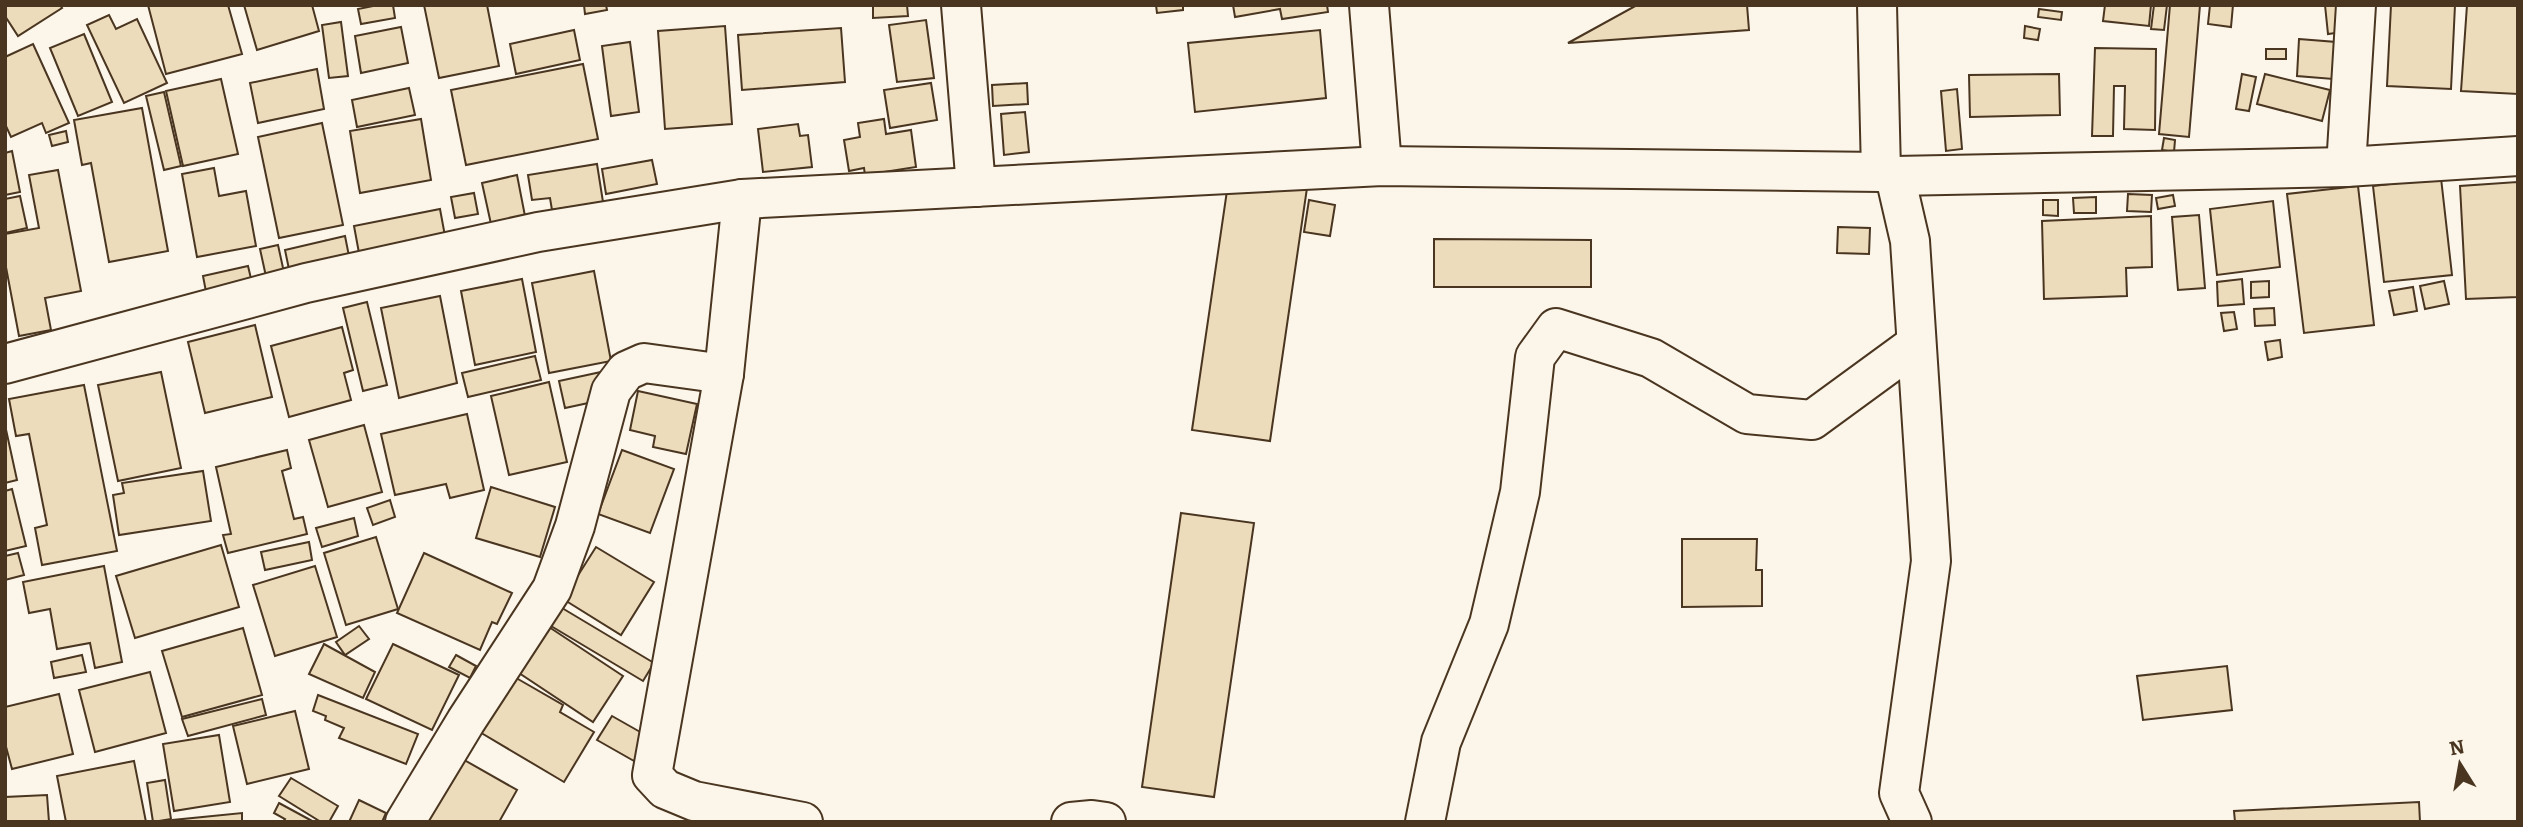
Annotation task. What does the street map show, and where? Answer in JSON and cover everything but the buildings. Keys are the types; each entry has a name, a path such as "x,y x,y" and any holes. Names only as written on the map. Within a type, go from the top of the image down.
{"street":[{"path":"961,5 976,187"},
{"path":"1369,5 1382,166"},
{"path":"1877,5 1888,174 1910,241 1931,561 1899,793 1912,822"},
{"path":"2346,167 2356,5"},
{"path":"5,364 306,283 538,232 742,199 1382,166 1888,174 2346,167 2518,156"},
{"path":"742,199 724,374 652,775 665,789 694,801 803,822"},
{"path":"1425,822 1441,742 1489,624 1520,492 1535,357 1556,328 1651,358 1747,414 1812,420 1916,344"},
{"path":"405,822 466,721 552,589 575,526 611,391 626,371 644,363 724,374"},
{"path":"1071,822 1106,822"}]}
